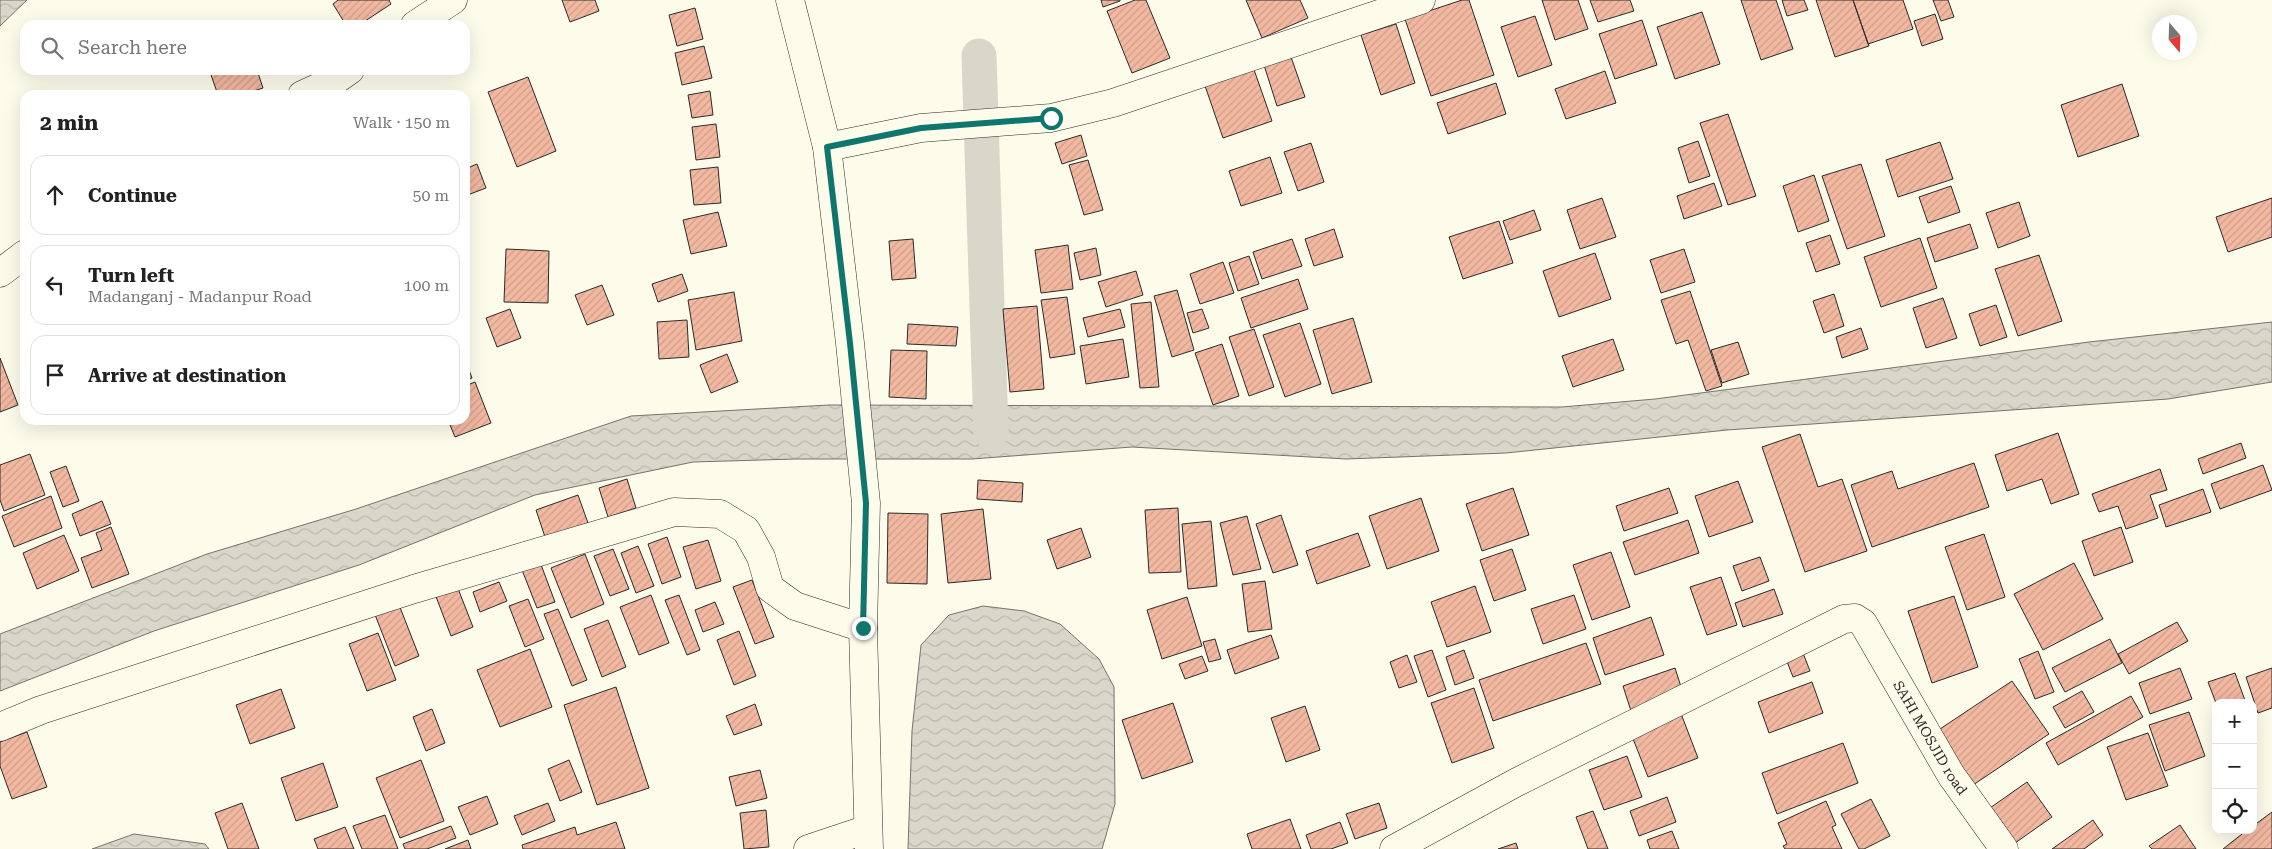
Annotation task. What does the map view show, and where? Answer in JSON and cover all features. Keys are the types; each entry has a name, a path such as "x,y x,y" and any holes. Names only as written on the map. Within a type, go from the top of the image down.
{"street":[{"path":"423,20 453,0"},
{"path":"790,0 827,147 850,343 866,503 863,628 868,839 808,849"},
{"path":"827,147 921,128 1051,118 1113,103 1421,0"},
{"path":"313,90 343,75"},
{"path":"0,273 20,258"},
{"path":"0,726 41,710 414,589 674,512 720,514 737,524 746,530 761,557 770,588 795,606 863,628"},
{"name":"SAHI MOSJID road","path":"1394,849 1517,782 1844,619 1854,618 1863,623 1951,774 2004,849"}],"water":[{"path":"0,0 27,0 0,26"},
{"path":"2272,322 2272,382 2168,399 1727,430 1506,453 1346,459 1132,447 972,459 795,459 693,462 535,495 359,565 154,631 0,691 0,634 207,554 356,509 631,416 829,405 1562,407 1655,399 2089,342"},
{"path":"983,606 1024,611 1060,624 1099,659 1114,687 1115,804 1102,849 908,849 912,731 921,645 949,615"},
{"path":"134,834 205,844 209,849 92,849"}],"building":[{"path":"338,0 389,0 391,4 367,20 343,20 333,4"},
{"path":"562,0 595,0 599,11 570,22"},
{"path":"1101,0 1120,0 1120,1 1103,7"},
{"path":"1135,0 1146,0 1170,58 1132,73 1107,11"},
{"path":"1246,0 1300,0 1308,18 1262,38"},
{"path":"1462,0 1469,0 1494,75 1431,96 1405,19"},
{"path":"1542,0 1578,0 1588,29 1555,40"},
{"path":"1590,0 1630,0 1634,11 1598,22"},
{"path":"1741,0 1776,0 1793,49 1761,60"},
{"path":"1782,0 1804,0 1808,10 1787,16"},
{"path":"1816,0 1853,0 1869,46 1835,57"},
{"path":"1853,0 1903,0 1913,29 1868,44"},
{"path":"1933,0 1948,0 1954,17 1941,21"},
{"path":"695,8 703,39 677,46 669,15"},
{"path":"1702,12 1720,64 1675,79 1657,27"},
{"path":"1935,14 1943,39 1922,46 1914,21"},
{"path":"1535,16 1552,65 1518,77 1501,27"},
{"path":"1642,20 1657,65 1615,79 1599,34"},
{"path":"1396,24 1415,83 1381,95 1361,35"},
{"path":"704,46 712,78 682,85 675,53"},
{"path":"1290,54 1305,97 1277,106 1263,62"},
{"path":"1252,64 1272,121 1223,138 1203,80"},
{"path":"1605,71 1616,103 1566,119 1555,89"},
{"path":"211,75 259,75 263,88 257,90 216,90"},
{"path":"528,77 556,151 517,167 488,92"},
{"path":"1496,83 1506,114 1448,134 1437,103"},
{"path":"2122,84 2139,136 2078,157 2061,105"},
{"path":"710,91 713,115 692,118 688,95"},
{"path":"1728,114 1756,196 1728,205 1700,123"},
{"path":"716,124 720,157 696,160 692,127"},
{"path":"1081,135 1087,156 1062,164 1055,143"},
{"path":"1698,141 1710,176 1689,183 1678,148"},
{"path":"1940,142 1953,179 1898,197 1886,160"},
{"path":"1311,143 1324,182 1298,191 1284,152"},
{"path":"1270,157 1282,193 1241,206 1229,171"},
{"path":"1088,160 1103,210 1084,215 1069,165"},
{"path":"477,164 486,188 470,194 470,167"},
{"path":"1861,164 1885,236 1847,249 1822,176"},
{"path":"718,167 721,203 694,205 690,170"},
{"path":"1814,175 1829,221 1798,232 1783,186"},
{"path":"1714,183 1722,206 1684,219 1677,196"},
{"path":"1951,186 1960,212 1928,223 1919,197"},
{"path":"1602,198 1616,237 1580,249 1567,210"},
{"path":"2272,198 2272,237 2228,252 2216,217"},
{"path":"2019,202 2030,236 1998,248 1986,213"},
{"path":"1534,210 1541,230 1510,240 1503,221"},
{"path":"718,212 727,246 691,254 683,220"},
{"path":"1499,221 1513,263 1463,279 1449,237"},
{"path":"1970,224 1978,248 1935,262 1927,238"},
{"path":"1334,229 1343,257 1314,266 1305,239"},
{"path":"1830,235 1840,264 1816,272 1806,243"},
{"path":"1920,238 1937,288 1881,307 1864,257"},
{"path":"913,239 916,278 892,280 889,241"},
{"path":"1292,239 1302,266 1262,279 1253,252"},
{"path":"1068,245 1073,289 1041,293 1035,250"},
{"path":"1096,248 1101,275 1080,280 1074,253"},
{"path":"506,249 549,251 548,303 504,302"},
{"path":"1684,249 1695,282 1661,293 1650,260"},
{"path":"1595,253 1611,299 1559,317 1543,271"},
{"path":"2039,255 2062,321 2018,336 1995,269"},
{"path":"1249,256 1259,284 1238,291 1229,263"},
{"path":"1223,262 1234,293 1200,304 1190,274"},
{"path":"1136,271 1143,295 1106,307 1098,282"},
{"path":"682,274 688,291 658,302 652,284"},
{"path":"1298,279 1308,309 1251,328 1241,298"},
{"path":"602,285 614,315 587,325 575,295"},
{"path":"1177,290 1194,350 1172,357 1154,296"},
{"path":"1690,291 1722,386 1706,391 1688,340 1676,344 1661,300"},
{"path":"734,292 742,341 696,350 688,300"},
{"path":"1834,294 1844,326 1824,333 1813,301"},
{"path":"1067,297 1075,354 1050,358 1041,300"},
{"path":"1943,298 1957,338 1926,348 1913,308"},
{"path":"1151,302 1159,387 1140,388 1131,304"},
{"path":"1996,305 2007,337 1980,346 1969,314"},
{"path":"1037,306 1044,389 1010,392 1003,309"},
{"path":"510,309 521,338 497,347 486,318"},
{"path":"1120,309 1125,327 1088,337 1083,318"},
{"path":"1202,309 1209,328 1193,333 1187,313"},
{"path":"1353,318 1372,382 1332,394 1313,330"},
{"path":"687,320 689,357 659,359 657,322"},
{"path":"1300,323 1321,384 1285,397 1263,335"},
{"path":"908,324 958,327 956,346 907,344"},
{"path":"1861,328 1868,349 1842,358 1836,337"},
{"path":"1254,329 1274,387 1249,396 1229,337"},
{"path":"1123,339 1129,377 1086,384 1080,346"},
{"path":"1613,339 1624,370 1573,387 1562,356"},
{"path":"1738,342 1749,374 1722,383 1711,350"},
{"path":"1222,344 1239,396 1213,405 1195,353"},
{"path":"891,350 927,351 926,399 889,397"},
{"path":"727,354 738,382 711,393 700,365"},
{"path":"0,358 18,405 0,412"},
{"path":"475,382 491,423 455,437 450,425 470,425 470,384"},
{"path":"2058,433 2079,494 2051,504 2042,479 2007,491 1995,455"},
{"path":"1800,434 1818,487 1842,479 1867,551 1805,572 1762,447"},
{"path":"2241,443 2246,458 2203,474 2198,459"},
{"path":"30,454 45,495 4,511 0,500 0,465"},
{"path":"1974,463 1989,507 1872,547 1851,485 1892,471 1898,489"},
{"path":"2263,465 2272,490 2220,509 2211,484"},
{"path":"66,466 79,501 63,507 50,472"},
{"path":"2160,469 2167,490 2150,495 2158,518 2126,529 2118,506 2099,512 2092,494"},
{"path":"627,479 636,508 608,517 599,488"},
{"path":"978,480 1023,483 1022,502 977,499"},
{"path":"1738,481 1753,522 1709,537 1695,496"},
{"path":"1513,488 1529,535 1482,551 1466,504"},
{"path":"1669,488 1678,513 1624,531 1616,506"},
{"path":"2203,489 2211,512 2166,527 2159,505"},
{"path":"578,495 588,523 545,537 536,510"},
{"path":"51,496 62,528 14,547 2,516"},
{"path":"1421,498 1439,551 1387,569 1369,516"},
{"path":"102,501 111,524 80,536 72,514"},
{"path":"1178,508 1181,572 1149,573 1145,510"},
{"path":"983,509 991,579 948,583 941,514"},
{"path":"888,513 928,514 927,584 887,583"},
{"path":"1281,515 1298,565 1273,573 1256,524"},
{"path":"1247,516 1261,569 1233,575 1220,523"},
{"path":"1688,520 1699,553 1635,575 1623,542"},
{"path":"1211,521 1217,586 1188,589 1182,524"},
{"path":"111,527 129,574 92,588 81,558 102,550 96,533"},
{"path":"2121,527 2133,562 2094,576 2082,541"},
{"path":"1081,528 1091,557 1057,569 1047,540"},
{"path":"1358,533 1370,566 1317,584 1306,551"},
{"path":"1984,534 2005,597 1967,610 1945,547"},
{"path":"64,535 79,571 37,589 23,553"},
{"path":"667,537 681,577 662,584 648,544"},
{"path":"708,540 721,581 696,589 683,547"},
{"path":"638,546 654,586 636,593 621,553"},
{"path":"613,549 629,589 610,596 594,556"},
{"path":"1512,549 1526,590 1494,601 1480,560"},
{"path":"1611,552 1630,607 1592,620 1573,565"},
{"path":"585,554 604,604 571,618 551,568"},
{"path":"1760,557 1769,581 1742,591 1733,566"},
{"path":"540,562 555,602 537,608 522,570"},
{"path":"2074,563 2103,619 2043,650 2014,594"},
{"path":"1721,577 1737,625 1707,635 1690,587"},
{"path":"752,580 774,637 755,644 733,587"},
{"path":"1265,581 1272,629 1248,632 1242,584"},
{"path":"499,582 507,601 480,612 473,592"},
{"path":"457,586 473,627 451,636 435,594"},
{"path":"1475,586 1491,632 1447,647 1431,602"},
{"path":"1774,589 1783,614 1743,627 1735,603"},
{"path":"651,595 669,643 639,655 620,607"},
{"path":"679,595 700,650 687,655 665,600"},
{"path":"1574,595 1586,629 1543,644 1531,609"},
{"path":"1954,596 1978,667 1932,683 1908,611"},
{"path":"396,597 419,656 395,666 372,607"},
{"path":"1187,597 1202,646 1162,659 1147,610"},
{"path":"528,599 544,639 525,647 509,606"},
{"path":"715,602 724,624 703,632 695,610"},
{"path":"558,609 587,680 572,686 544,614"},
{"path":"1651,617 1664,655 1605,675 1593,638"},
{"path":"608,620 626,667 602,677 584,629"},
{"path":"2177,622 2188,641 2129,674 2118,654"},
{"path":"739,631 756,676 734,685 717,640"},
{"path":"378,633 396,680 367,691 349,644"},
{"path":"1271,635 1279,658 1235,674 1227,650"},
{"path":"1215,639 1221,659 1209,662 1203,642"},
{"path":"2110,639 2122,663 2065,692 2052,668"},
{"path":"1586,643 1601,684 1493,721 1479,680"},
{"path":"530,649 552,707 500,727 477,670"},
{"path":"1432,650 1446,690 1428,697 1414,656"},
{"path":"1464,650 1474,678 1455,685 1446,657"},
{"path":"2038,651 2054,692 2035,699 2019,659"},
{"path":"1803,653 1810,671 1793,677 1786,659"},
{"path":"1407,655 1417,682 1399,688 1390,662"},
{"path":"1202,656 1208,671 1185,679 1179,664"},
{"path":"1675,668 1683,693 1631,711 1623,686"},
{"path":"2180,668 2192,699 2150,714 2139,683"},
{"path":"2272,668 2272,708 2258,713 2257,699 2253,699 2246,677"},
{"path":"2235,673 2245,699 2214,699 2208,682"},
{"path":"2012,681 2049,734 1973,785 1937,731"},
{"path":"1812,682 1823,713 1769,733 1758,702"},
{"path":"616,687 649,788 597,805 564,705"},
{"path":"1474,688 1494,748 1452,763 1431,703"},
{"path":"281,689 295,728 250,744 236,705"},
{"path":"2082,691 2094,712 2065,728 2053,707"},
{"path":"2131,696 2143,717 2058,765 2046,743"},
{"path":"1173,703 1193,762 1142,779 1122,720"},
{"path":"755,704 762,725 734,735 726,716"},
{"path":"1305,706 1320,750 1286,762 1271,718"},
{"path":"432,709 445,743 426,751 413,717"},
{"path":"1680,711 1698,758 1648,777 1630,731"},
{"path":"2189,712 2205,756 2165,771 2149,725"},
{"path":"27,732 47,787 12,799 0,766 0,742"},
{"path":"2148,733 2168,786 2126,800 2107,747"},
{"path":"1843,743 1858,783 1777,814 1762,773"},
{"path":"1627,756 1642,797 1604,810 1589,770"},
{"path":"421,760 444,821 400,838 376,778"},
{"path":"569,760 582,792 560,801 548,769"},
{"path":"323,763 338,807 296,821 281,778"},
{"path":"760,770 767,798 736,806 729,777"},
{"path":"2027,782 2052,817 2015,843 1990,808"},
{"path":"487,796 498,824 470,835 458,807"},
{"path":"1667,797 1676,822 1639,836 1630,811"},
{"path":"1871,799 1890,836 1864,849 1859,849 1841,814"},
{"path":"1826,801 1836,825 1832,827 1842,849 1785,849 1783,846 1787,844 1778,823"},
{"path":"242,803 259,849 228,849 215,813"},
{"path":"548,803 555,821 522,835 514,816"},
{"path":"1379,803 1387,828 1355,839 1346,814"},
{"path":"766,810 769,847 744,849 740,813"},
{"path":"1593,811 1608,849 1588,849 1576,817"},
{"path":"2272,812 2272,849 2223,849 2242,834 2257,834 2257,823"},
{"path":"385,815 398,849 362,849 353,826"},
{"path":"1290,819 1301,849 1252,849 1247,834"},
{"path":"2093,820 2103,835 2084,849 2052,849"},
{"path":"616,822 625,849 523,849 522,845 575,827 577,835"},
{"path":"1340,822 1348,843 1331,849 1311,849 1306,835"},
{"path":"2180,825 2196,849 2152,849 2149,846"},
{"path":"451,826 456,838 427,849 405,849 403,844"},
{"path":"345,827 354,849 318,849 314,839"},
{"path":"1672,831 1679,849 1650,849 1647,840"},
{"path":"468,840 471,849 445,849"},
{"path":"1516,843 1518,849 1498,849"}],"waterway":[{"path":"979,56 991,432"}],"route":[{"path":"863,628 866,503 850,343 827,147 921,128 1051,118"}]}
